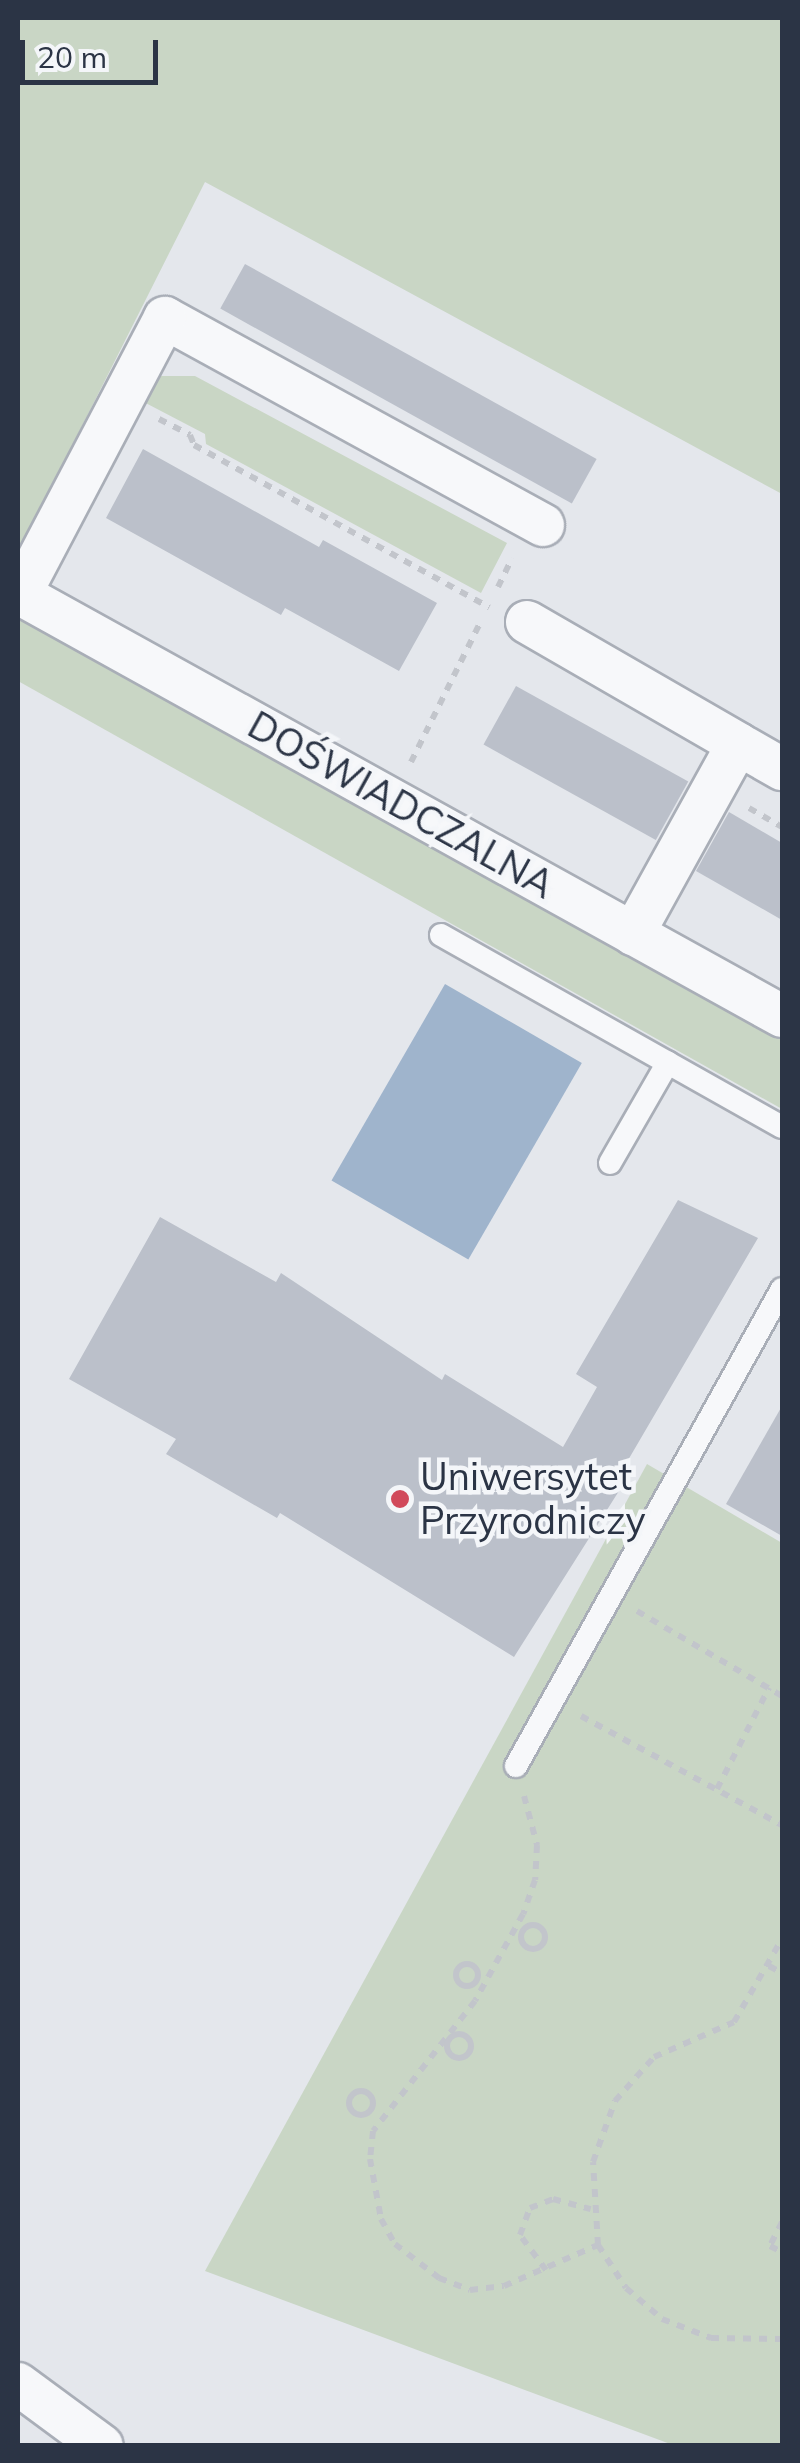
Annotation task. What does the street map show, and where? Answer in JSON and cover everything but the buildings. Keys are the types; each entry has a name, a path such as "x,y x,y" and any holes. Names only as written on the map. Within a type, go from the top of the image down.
{"street":[{"path":"122,400 165,318 530,537"},
{"name":"DOŚWIADCZALNA","path":"122,400 20,594 782,1016"},
{"path":"508,615 782,769"},
{"path":"634,934 738,744"},
{"path":"18,2384 102,2446"}],"lane":[{"path":"440,935 782,1126"},
{"path":"610,1164 668,1062"},
{"path":"516,1766 782,1289"}],"path":[{"path":"122,400 508,615"},
{"path":"410,766 508,615 530,537"},
{"path":"611,1596 782,1696"},
{"path":"718,1790 770,1688"},
{"path":"553,1700 782,1825"},
{"path":"516,1766 537,1845 536,1880 520,1929 484,1986 373,2131 373,2188 380,2220 414,2263 470,2290 546,2270 598,2244"},
{"path":"782,1939 734,2022 654,2057 630,2077 600,2132 591,2210 598,2244 626,2288 662,2320 711,2338 782,2339"},
{"path":"769,1966 782,1973"},
{"path":"476,1981 484,1986"},
{"path":"372,2108 383,2114"},
{"path":"546,2270 520,2235 530,2208 553,2199 591,2210"},
{"path":"782,2222 770,2246 782,2252"}],"green space":[{"path":"18,18 782,18 782,494 205,182 18,553"},
{"path":"160,376 195,376 507,543 481,593 206,444 205,434 138,399"},
{"path":"18,610 782,1032 782,1109 18,681"},
{"path":"647,1464 782,1543 782,2445 673,2445 205,2271"}],"water":[{"path":"445,984 582,1063 468,1260 332,1181"}],"place":[{"name":"Uniwersytet Przyrodniczy","path":"400,1499"}]}
